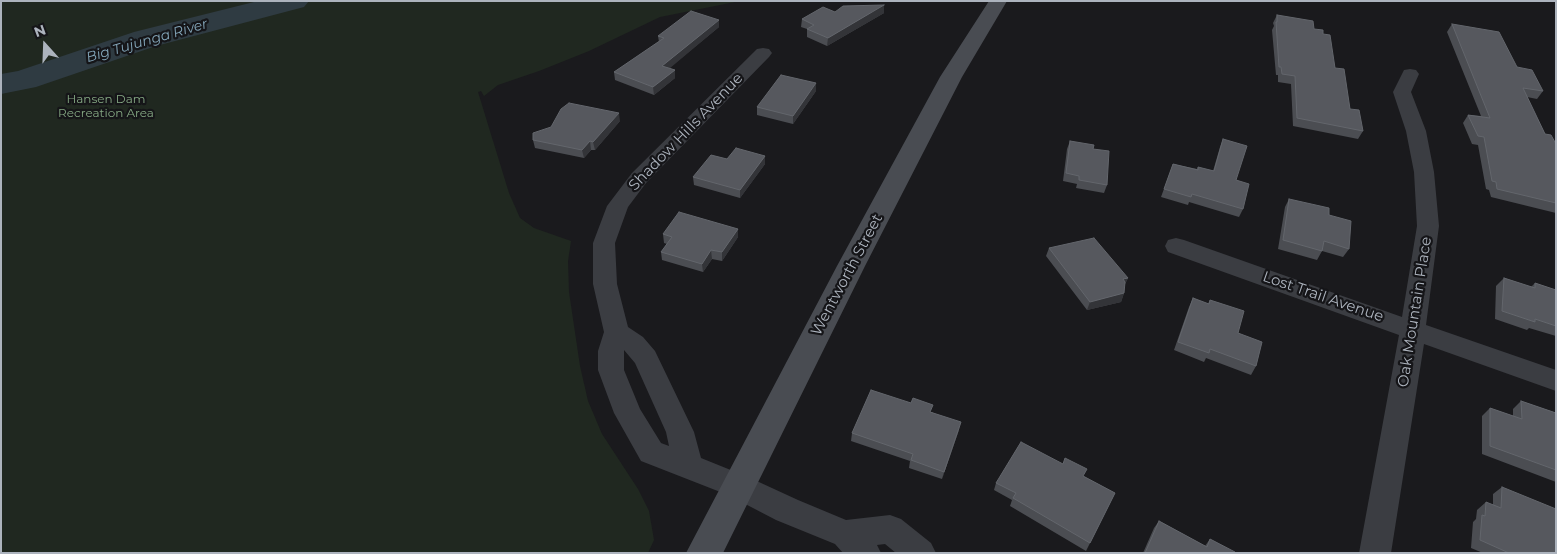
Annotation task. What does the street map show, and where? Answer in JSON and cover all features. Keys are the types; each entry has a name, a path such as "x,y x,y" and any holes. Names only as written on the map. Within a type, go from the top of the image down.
{"main road":[{"name":"Wentworth Street","path":"704,553 952,77 998,1"}],"street":[{"name":"Shadow Hills Avenue","path":"763,53 639,178 618,206 604,243 605,284 617,332 610,350 611,370 628,413 651,452 738,486 855,543"},
{"name":"Oak Mountain Place","path":"1375,553 1413,329 1428,226 1424,172 1418,139 1402,92 1410,74"},
{"name":"Lost Trail Avenue","path":"1176,246 1556,381"},
{"path":"617,332 634,344 646,358 680,432 688,466"},
{"path":"620,394 626,384 634,379 646,377 656,382"},
{"path":"855,543 890,529 920,553"}],"green space":[{"name":"Hansen Dam Recreation Area","path":"1,1 740,1 660,17 589,51 498,85 484,96 481,91 478,92 509,193 520,218 534,228 571,241 568,261 569,292 580,366 588,401 602,434 638,489 649,511 654,540 648,553 1,553"}],"building":[{"path":"884,5 828,38 807,29 814,25 802,19 823,7 835,12 843,6"},
{"path":"691,11 719,20 662,66 675,70 653,87 614,72 664,38 658,36"},
{"path":"1277,15 1313,21 1314,29 1323,30 1323,34 1330,35 1335,68 1344,69 1350,109 1359,110 1363,131 1297,118 1295,76 1282,74 1281,67 1279,67"},
{"path":"1452,24 1499,32 1517,67 1532,70 1543,91 1523,88 1545,134 1551,135 1556,144 1556,203 1497,189 1496,182 1492,181 1484,137 1478,136 1468,115 1490,118"},
{"path":"781,75 816,83 793,116 757,107"},
{"path":"569,103 619,113 593,142 590,141 582,150 533,140 533,133 551,127 561,109"},
{"path":"1223,139 1247,146 1236,180 1249,184 1243,209 1192,194 1191,197 1164,189 1173,164 1198,170 1198,167 1214,171"},
{"path":"1070,141 1094,145 1093,149 1109,151 1107,185 1079,180 1079,176 1066,173"},
{"path":"736,148 765,156 740,190 693,177 711,155 727,159"},
{"path":"1289,199 1329,208 1329,215 1351,221 1349,249 1324,241 1322,251 1283,240"},
{"path":"679,212 738,229 722,252 711,250 702,264 661,252 672,237 663,234"},
{"path":"1094,238 1128,278 1123,279 1125,282 1124,293 1090,302 1049,248"},
{"path":"1504,278 1535,288 1535,283 1556,290 1556,326 1535,319 1535,322 1502,311"},
{"path":"1193,298 1209,304 1210,300 1244,311 1238,333 1262,342 1256,366 1210,349 1209,353 1178,342"},
{"path":"871,390 911,403 913,398 933,405 930,412 961,422 944,472 911,460 913,454 852,433"},
{"path":"1521,401 1556,413 1556,470 1490,446 1490,408 1522,419"},
{"path":"1021,442 1063,464 1065,458 1087,469 1083,476 1115,493 1090,543 1013,498 1016,493 996,483"},
{"path":"1502,487 1556,509 1556,553 1509,553 1480,540 1482,515 1485,516 1486,502 1501,508"},
{"path":"1159,521 1207,547 1210,539 1235,552 1145,553"}],"waterway":[{"name":"Big Tujunga River","path":"1,84 24,80 145,39 294,1"}]}
